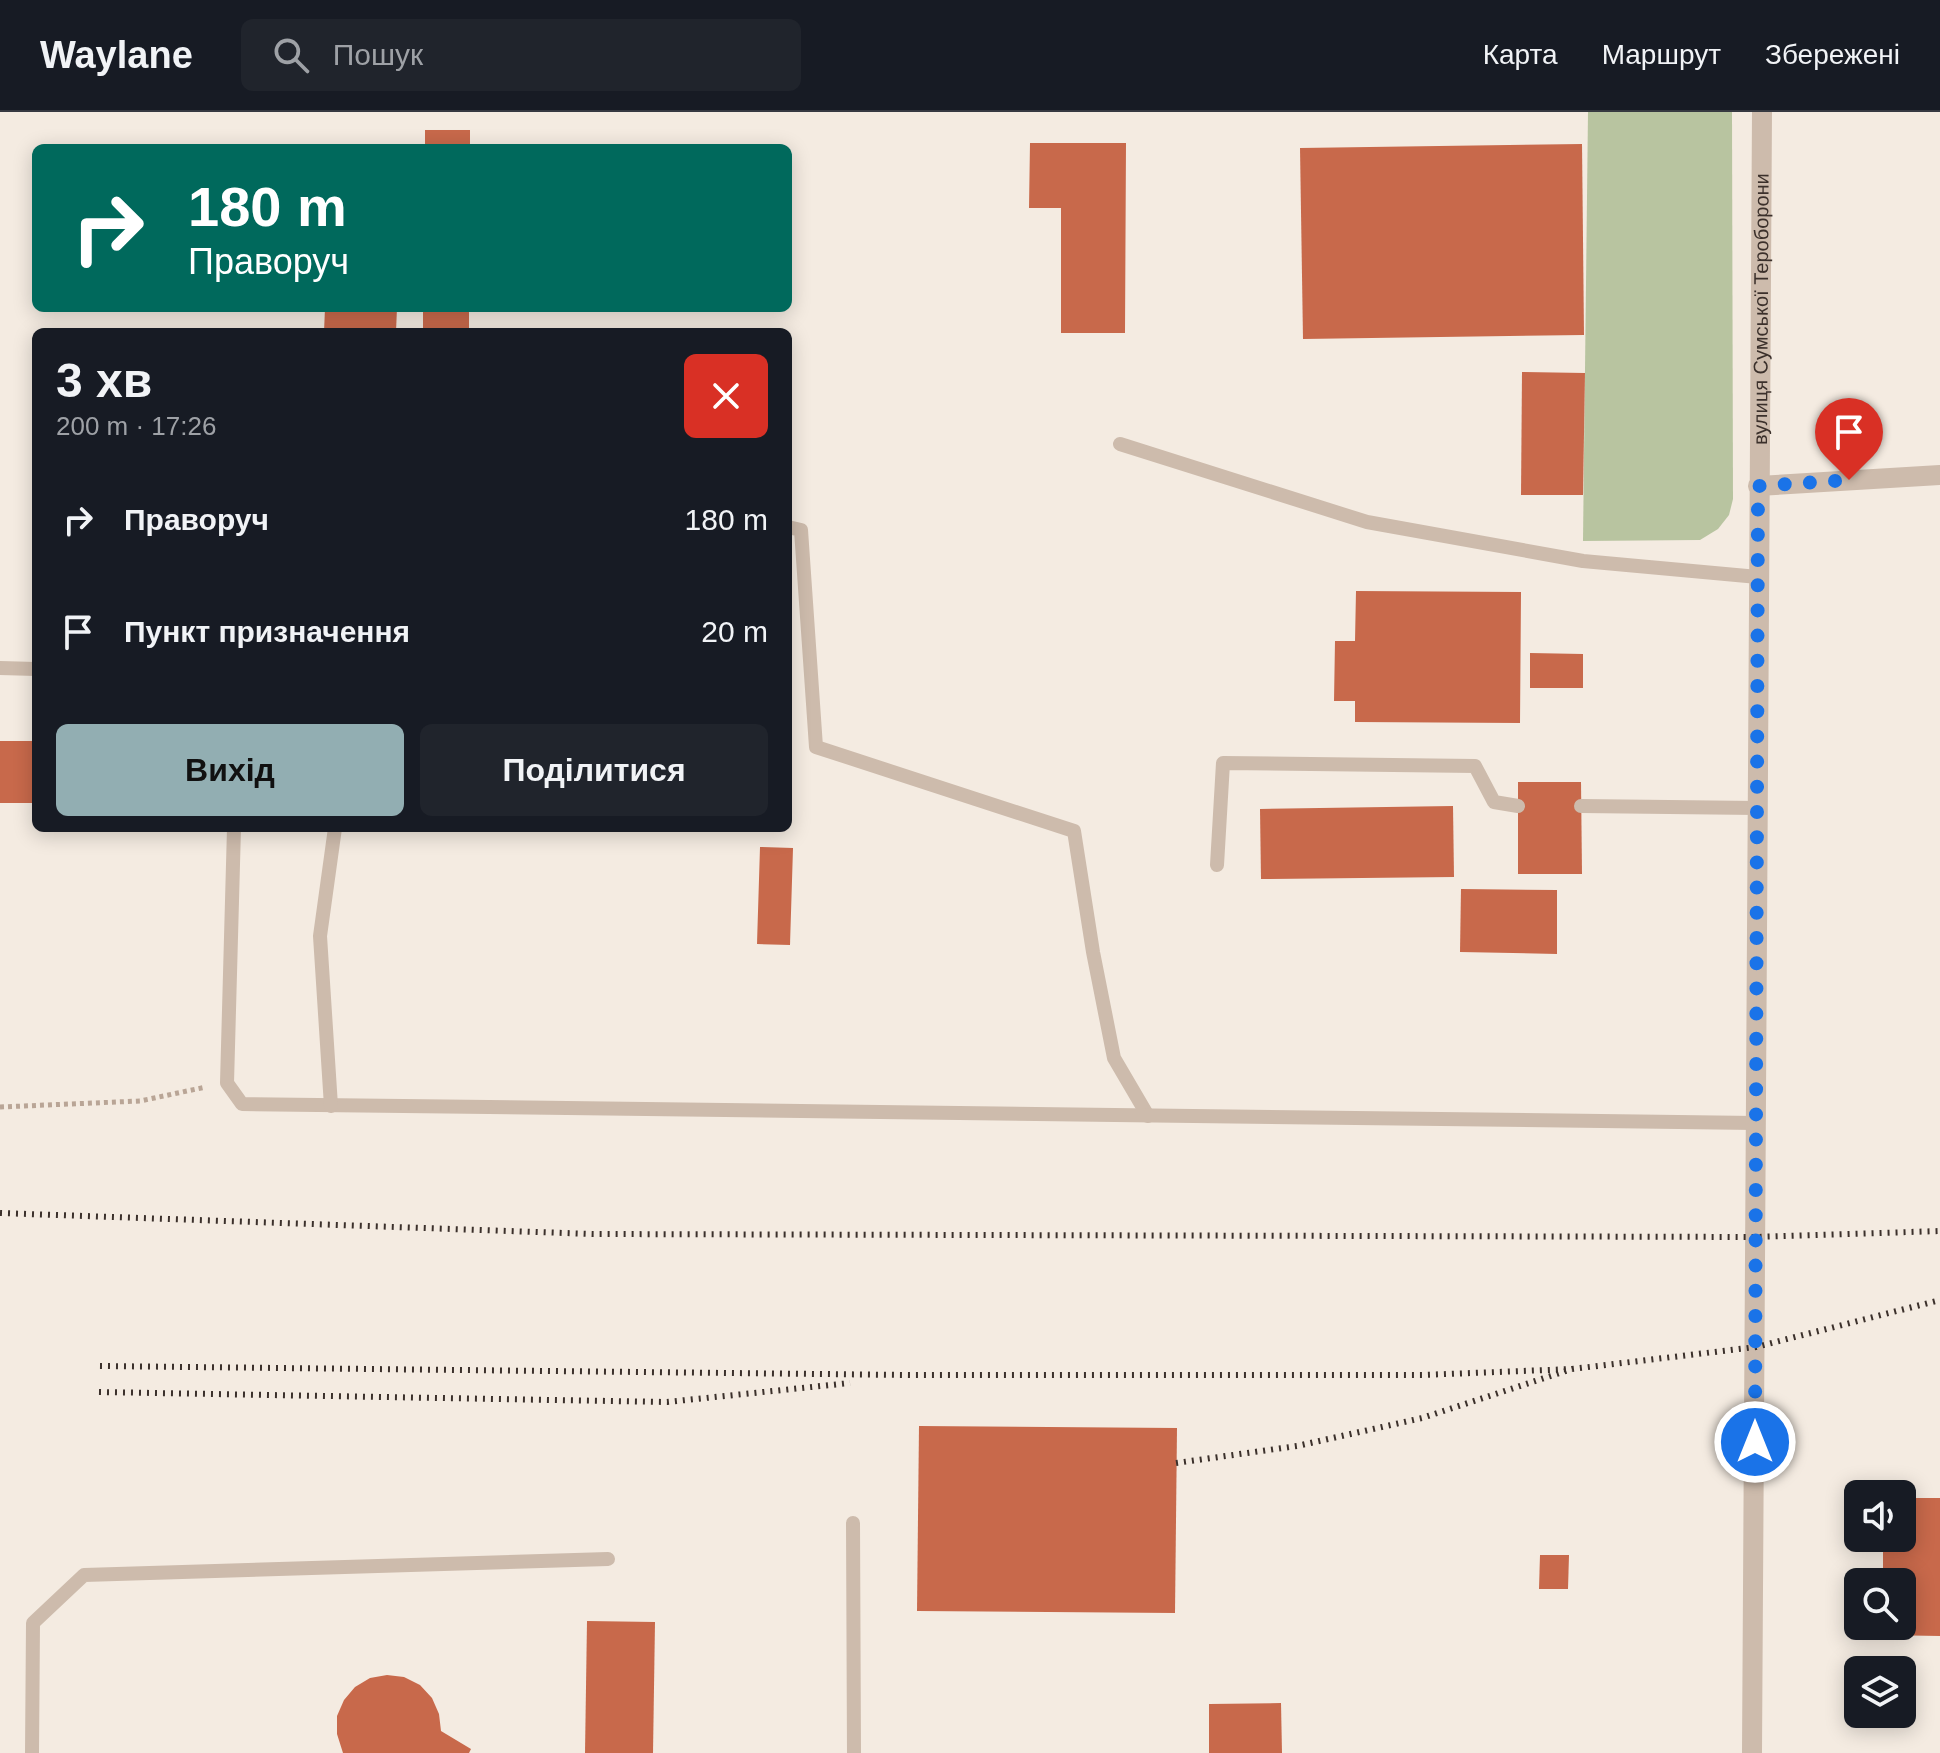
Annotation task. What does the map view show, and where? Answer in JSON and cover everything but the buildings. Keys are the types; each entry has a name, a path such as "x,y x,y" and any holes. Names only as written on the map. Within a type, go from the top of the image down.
{"street":[{"name":"вулиця Сумської Тероборони","path":"1752,1753 1762,112"},
{"path":"1758,486 1940,475"}],"lane":[{"path":"1120,444 1367,522 1583,561 1758,577"},
{"path":"792,528 801,530 816,747 1074,831 1114,1058 1148,1116"},
{"path":"0,668 32,669"},
{"path":"1217,865 1223,763 1475,766 1494,802 1518,806"},
{"path":"1581,806 1757,808"},
{"path":"234,832 227,1083 242,1104 1755,1123"},
{"path":"331,1106 320,936 334,832"},
{"path":"853,1523 854,1753"},
{"path":"32,1753 33,1623 84,1575 608,1559"}],"path":[{"path":"0,1107 140,1101 227,1083"}],"green space":[{"path":"1588,112 1732,112 1733,499 1729,515 1718,529 1700,540 1583,541"}],"railway":[{"path":"0,1213 593,1234 1756,1237 1940,1231"},
{"path":"1176,1463 1297,1446 1422,1418 1572,1369 1756,1347 1940,1300"},
{"path":"100,1366 909,1375 1422,1375 1572,1369"},
{"path":"99,1392 667,1402 850,1383"}],"route":[{"path":"1755,1442 1758,486 1849,480"}]}
